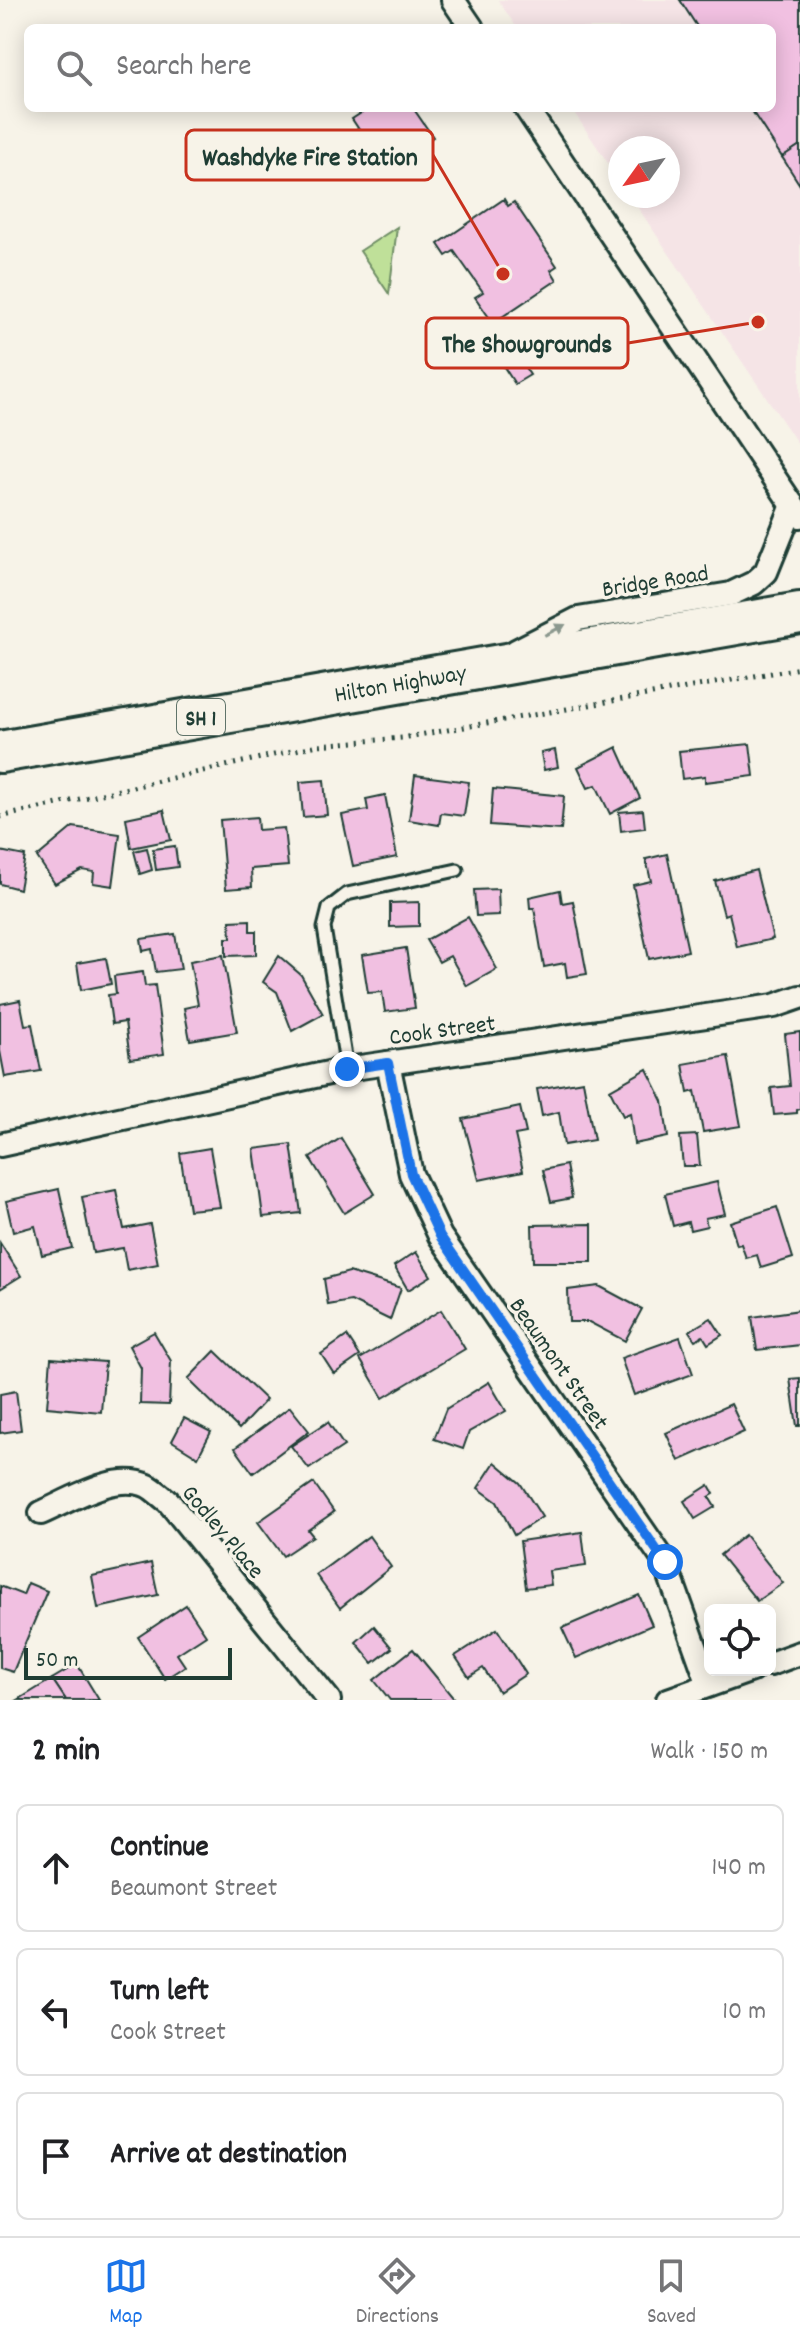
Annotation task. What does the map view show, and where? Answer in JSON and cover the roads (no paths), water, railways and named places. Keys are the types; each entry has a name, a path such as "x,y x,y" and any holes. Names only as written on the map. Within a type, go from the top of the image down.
{"highway":[{"name":"Hilton Highway","path":"0,752 800,613"}],"street":[{"path":"453,0 469,24"},
{"name":"Bridge Road","path":"486,666 578,619 731,594 754,583 766,572 796,510 529,112"},
{"name":"Cook Street","path":"0,1145 347,1069 774,1006 800,997"},
{"name":"Beaumont Street","path":"388,1063 411,1174 440,1236 665,1562 709,1685"},
{"name":"Godley Place","path":"41,1513 105,1486 129,1482 148,1487 168,1501 329,1700"},
{"path":"776,1662 800,1653"},
{"path":"668,1700 735,1676"}],"lane":[{"path":"347,1069 324,928 329,908 347,894 457,870"}],"place":[{"name":"Washdyke Fire Station","path":"503,274"},
{"name":"The Showgrounds","path":"758,322"}]}
